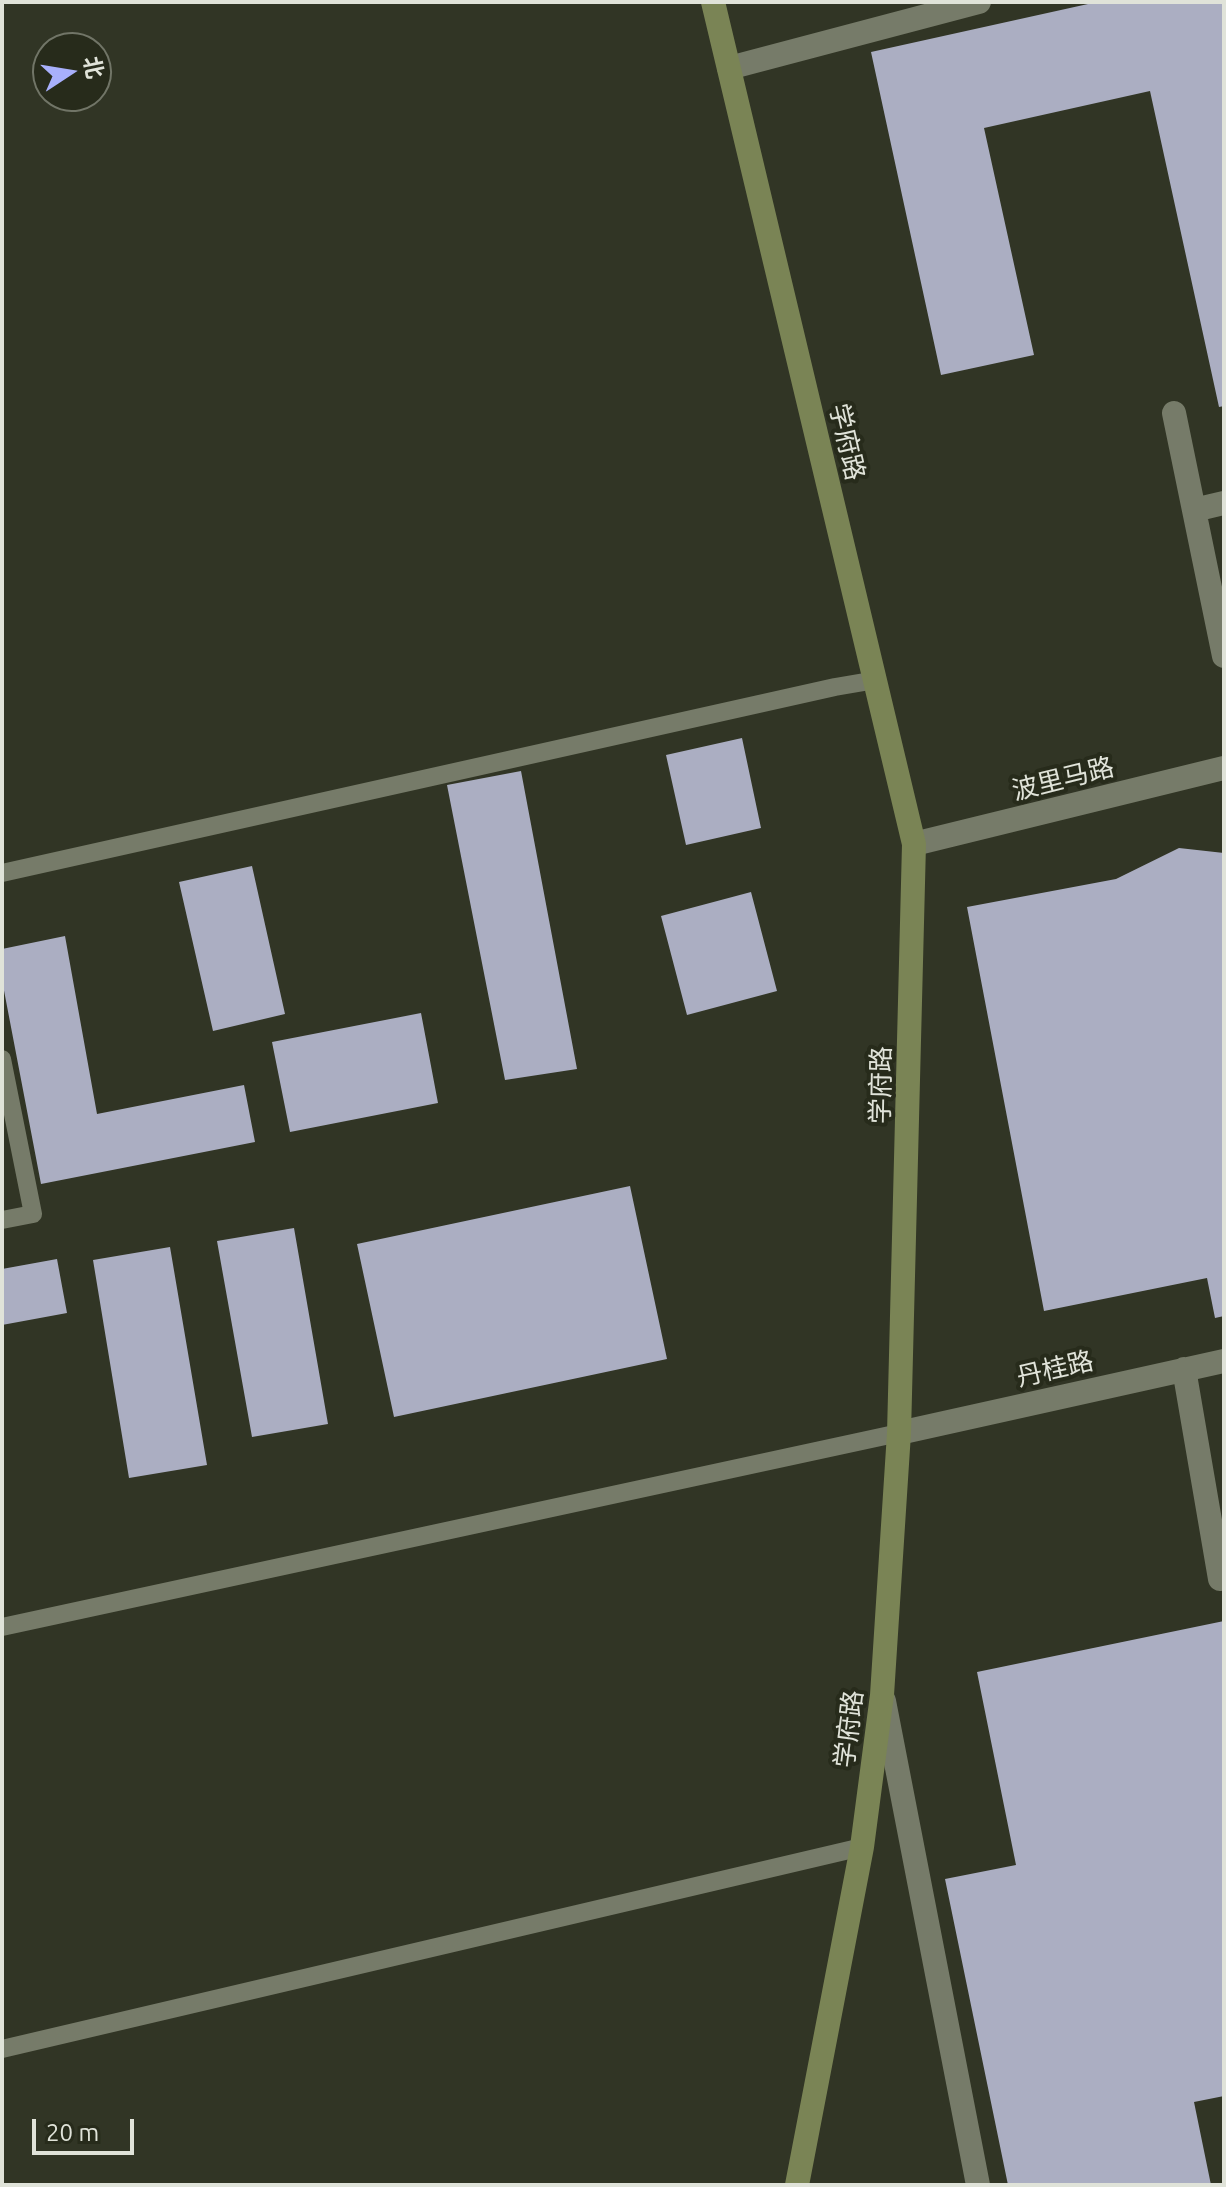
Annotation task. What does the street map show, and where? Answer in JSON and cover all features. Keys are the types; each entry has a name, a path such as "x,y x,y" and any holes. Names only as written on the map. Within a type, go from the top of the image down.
{"street":[{"name":"学府路","path":"713,2 914,844 899,1433 882,1695 862,1847 797,2185"},
{"path":"729,68 979,2"},
{"path":"1174,413 1224,656"},
{"path":"1194,510 1224,503"},
{"name":"波里马路","path":"914,844 1224,768"},
{"name":"丹桂路","path":"899,1433 1224,1361"},
{"path":"1184,1369 1220,1579"},
{"path":"882,1695 978,2185"}],"lane":[{"path":"2,873 876,680"},
{"path":"2,1059 33,1214 2,1220"},
{"path":"2,1627 899,1433"},
{"path":"2,2049 862,1847"}],"building":[{"path":"1097,2 1224,2 1224,406 1219,407 1150,91 984,128 1034,355 941,375 871,52"},
{"path":"742,738 761,828 686,845 666,755"},
{"path":"521,771 577,1069 505,1080 447,785"},
{"path":"1179,848 1224,853 1224,1316 1215,1318 1207,1278 1044,1311 967,907 1116,879"},
{"path":"252,866 285,1014 213,1031 179,882"},
{"path":"751,892 777,991 687,1015 661,916"},
{"path":"65,936 97,1114 244,1085 255,1142 41,1184 2,980 2,949"},
{"path":"421,1013 438,1103 290,1132 272,1042"},
{"path":"630,1186 667,1359 394,1417 357,1244"},
{"path":"294,1228 328,1424 252,1437 217,1241"},
{"path":"170,1247 207,1465 129,1478 93,1260"},
{"path":"57,1259 67,1313 2,1325 2,1269"},
{"path":"1224,1621 1224,2096 1194,2102 1211,2185 1008,2185 945,1879 1016,1865 977,1672"}]}
